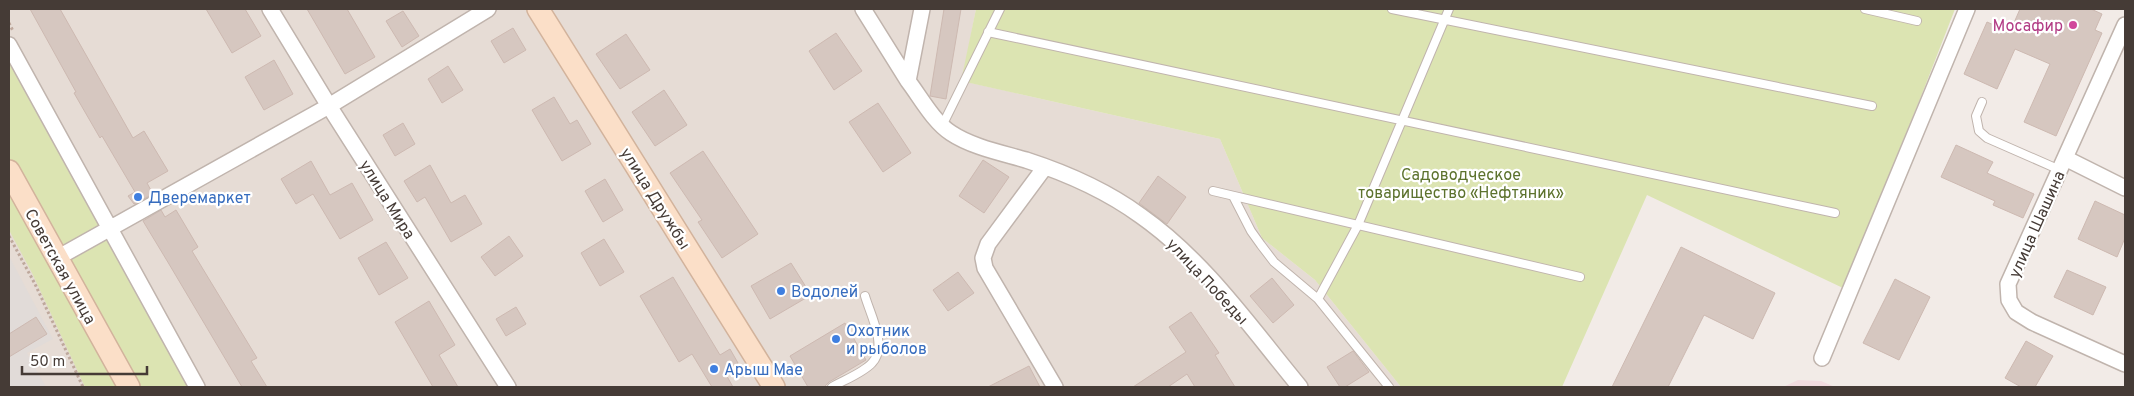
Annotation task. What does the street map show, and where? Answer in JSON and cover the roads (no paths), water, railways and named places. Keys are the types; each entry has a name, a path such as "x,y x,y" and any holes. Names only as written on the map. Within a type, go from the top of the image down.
{"street":[{"name":"улица Мира","path":"270,9 329,106 508,387"},
{"path":"57,258 329,106 488,9"},
{"name":"улица Дружбы","path":"538,9 774,387"},
{"path":"863,9 908,81 942,126"},
{"path":"908,81 922,9"},
{"path":"1822,358 1967,9"},
{"name":"улица Шашина","path":"2125,25 2008,284 2009,300 2016,312 2032,322 2125,364"},
{"path":"9,46 197,387"},
{"name":"улица Победы","path":"942,126 965,140 1045,166 1097,189 1141,215 1178,245 1222,293 1300,387"},
{"path":"2062,164 2125,188"},
{"path":"1045,166 988,244 983,258 984,268 1055,387"},
{"name":"Советская улица","path":"9,171 129,387"}],"lane":[{"path":"942,126 1000,9"},
{"path":"1392,9 1872,106"},
{"path":"1318,299 1358,225 1400,120 1449,9"},
{"path":"1866,9 1917,21"},
{"path":"988,32 1835,213"},
{"path":"1982,102 1976,116 1979,131 1987,138 2062,164"},
{"path":"1213,191 1580,277"},
{"path":"1233,196 1251,232 1274,262 1318,299 1389,387"},
{"path":"832,387 871,364 876,358 879,343 865,296"}],"place":[{"name":"Мосафир","path":"2073,25"},
{"name":"Дверемаркет","path":"138,197"},
{"name":"Водолей","path":"781,291"},
{"name":"Охотник и рыболов","path":"836,339"},
{"name":"Арыш Мае","path":"714,369"}],"park label":[{"name":"Садоводческое товарищество «Нефтяник»","path":"1461,183"}]}
